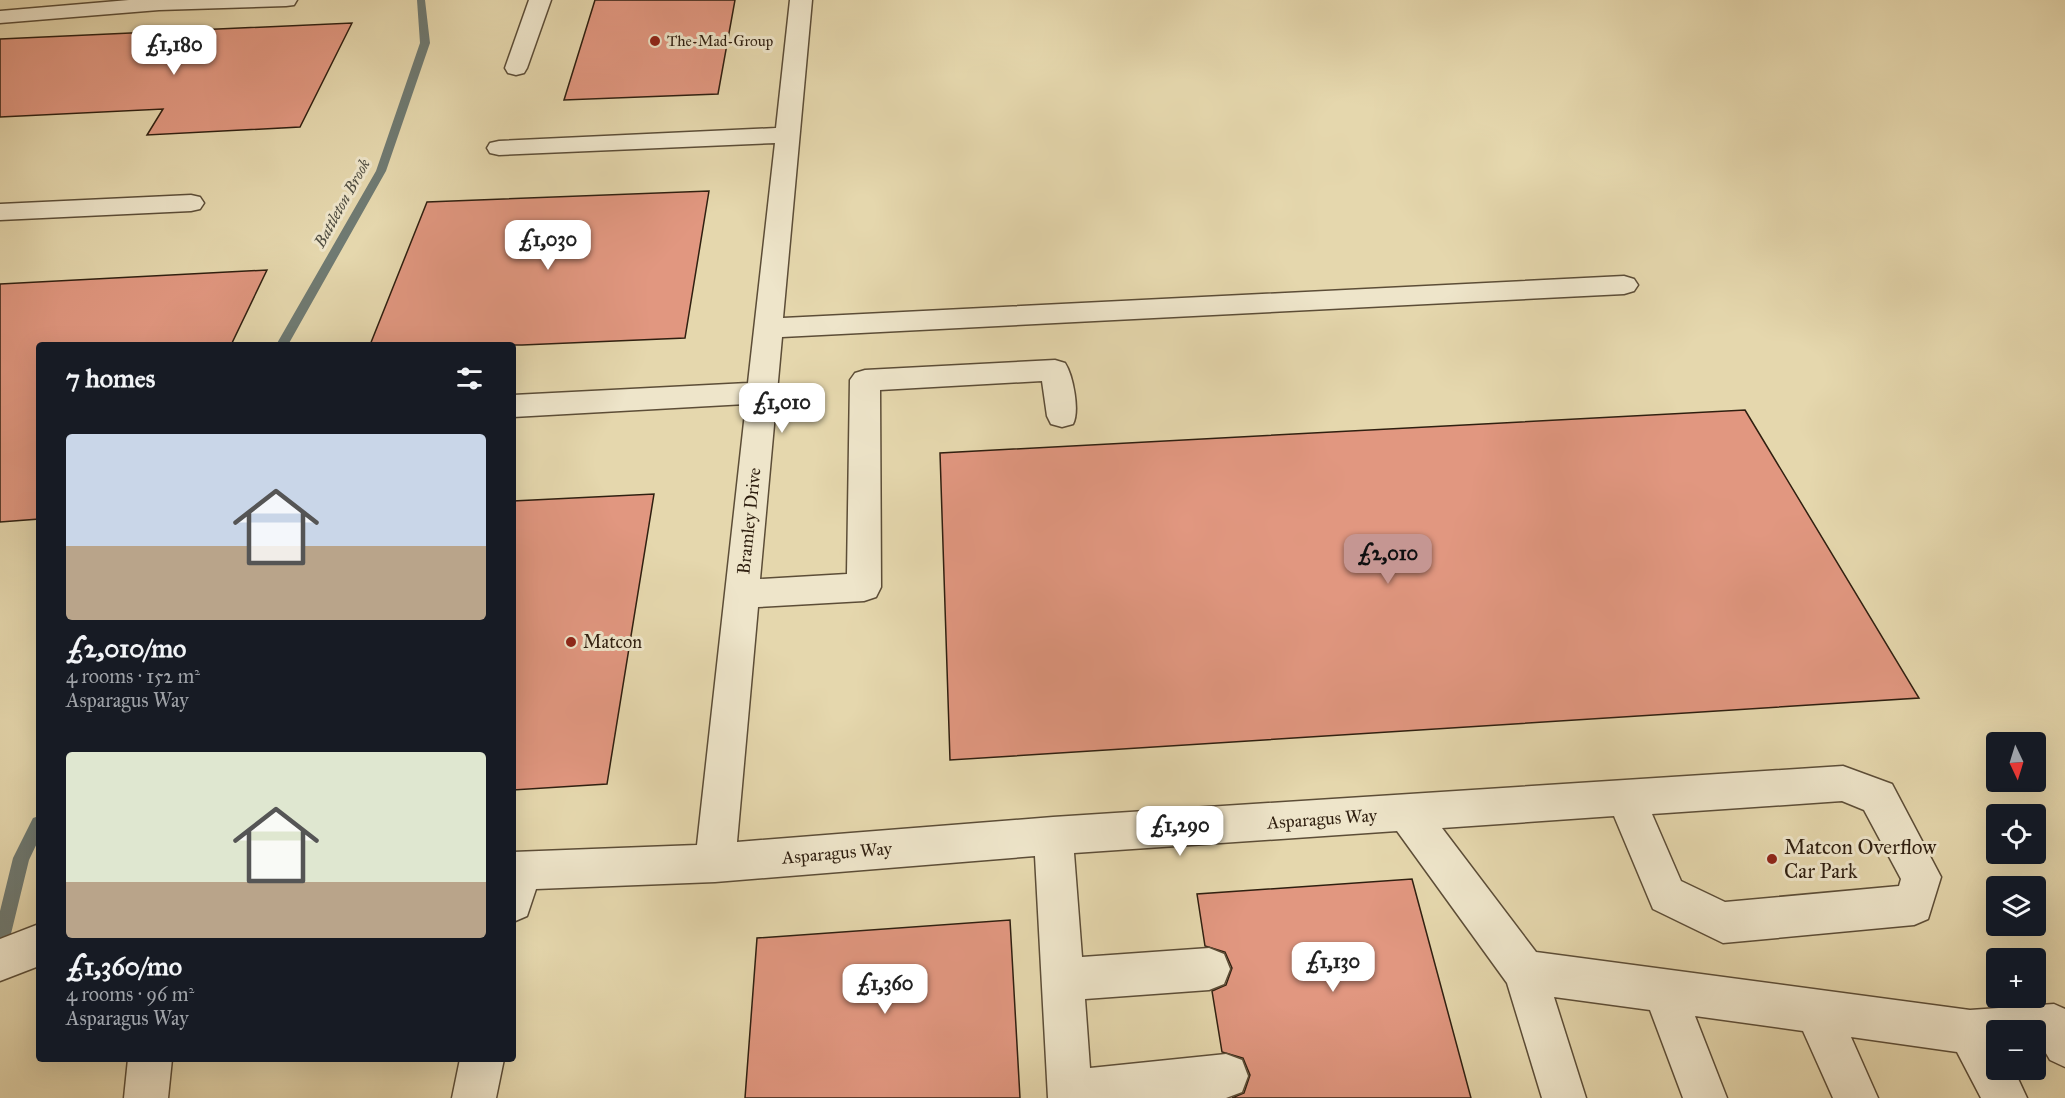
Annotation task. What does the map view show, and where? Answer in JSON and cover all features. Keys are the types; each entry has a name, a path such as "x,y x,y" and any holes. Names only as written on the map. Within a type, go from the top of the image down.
{"street":[{"path":"0,17 161,2 286,0"},
{"path":"516,68 540,0"},
{"name":"Bramley Drive","path":"715,863 801,0"},
{"path":"499,148 789,135"},
{"path":"0,212 191,202"},
{"path":"770,328 1624,285"},
{"path":"742,594 864,587 865,380 1055,370 1062,416"},
{"path":"516,406 761,393"},
{"name":"Asparagus Way","path":"516,881 1053,836 1843,783 1878,797 1921,877 1914,905 1723,923 1667,895 1626,798"},
{"path":"1407,813 1525,972 1564,1098"},
{"path":"1053,836 1070,1095 1226,1076"},
{"path":"1062,980 1209,969"},
{"path":"1525,972 1970,1032 2054,1026 2065,1045"},
{"path":"1664,990 1705,1098"},
{"path":"1816,1011 1856,1098"},
{"path":"1970,1032 2005,1098"},
{"path":"146,1098 150,1062"},
{"path":"474,1098 481,1062"}],"building":[{"name":"The-Mad-Group","path":"595,0 735,0 718,94 564,100"},
{"path":"352,23 300,127 147,135 163,109 0,117 0,39"},
{"path":"709,191 685,338 522,345 516,345 516,342 371,342 427,202"},
{"path":"267,270 232,342 36,342 36,519 0,522 0,284"},
{"path":"1745,410 1919,698 950,760 940,453"},
{"name":"Matcon","path":"654,494 607,784 516,790 516,501"},
{"path":"1412,879 1471,1098 1232,1098 1244,1093 1250,1075 1243,1058 1222,1052 1212,991 1226,985 1232,968 1225,952 1205,946 1197,894"},
{"path":"1010,920 1020,1098 745,1098 757,938"}],"waterway":[{"name":"Battleton Brook","path":"284,342 381,171 425,43 421,0"},
{"name":"Battleton Brook","path":"0,946 21,858 36,829"}],"place":[{"name":"The-Mad-Group","path":"655,41"},
{"name":"Matcon","path":"571,642"},
{"name":"Matcon Overflow Car Park","path":"1772,859"}]}
